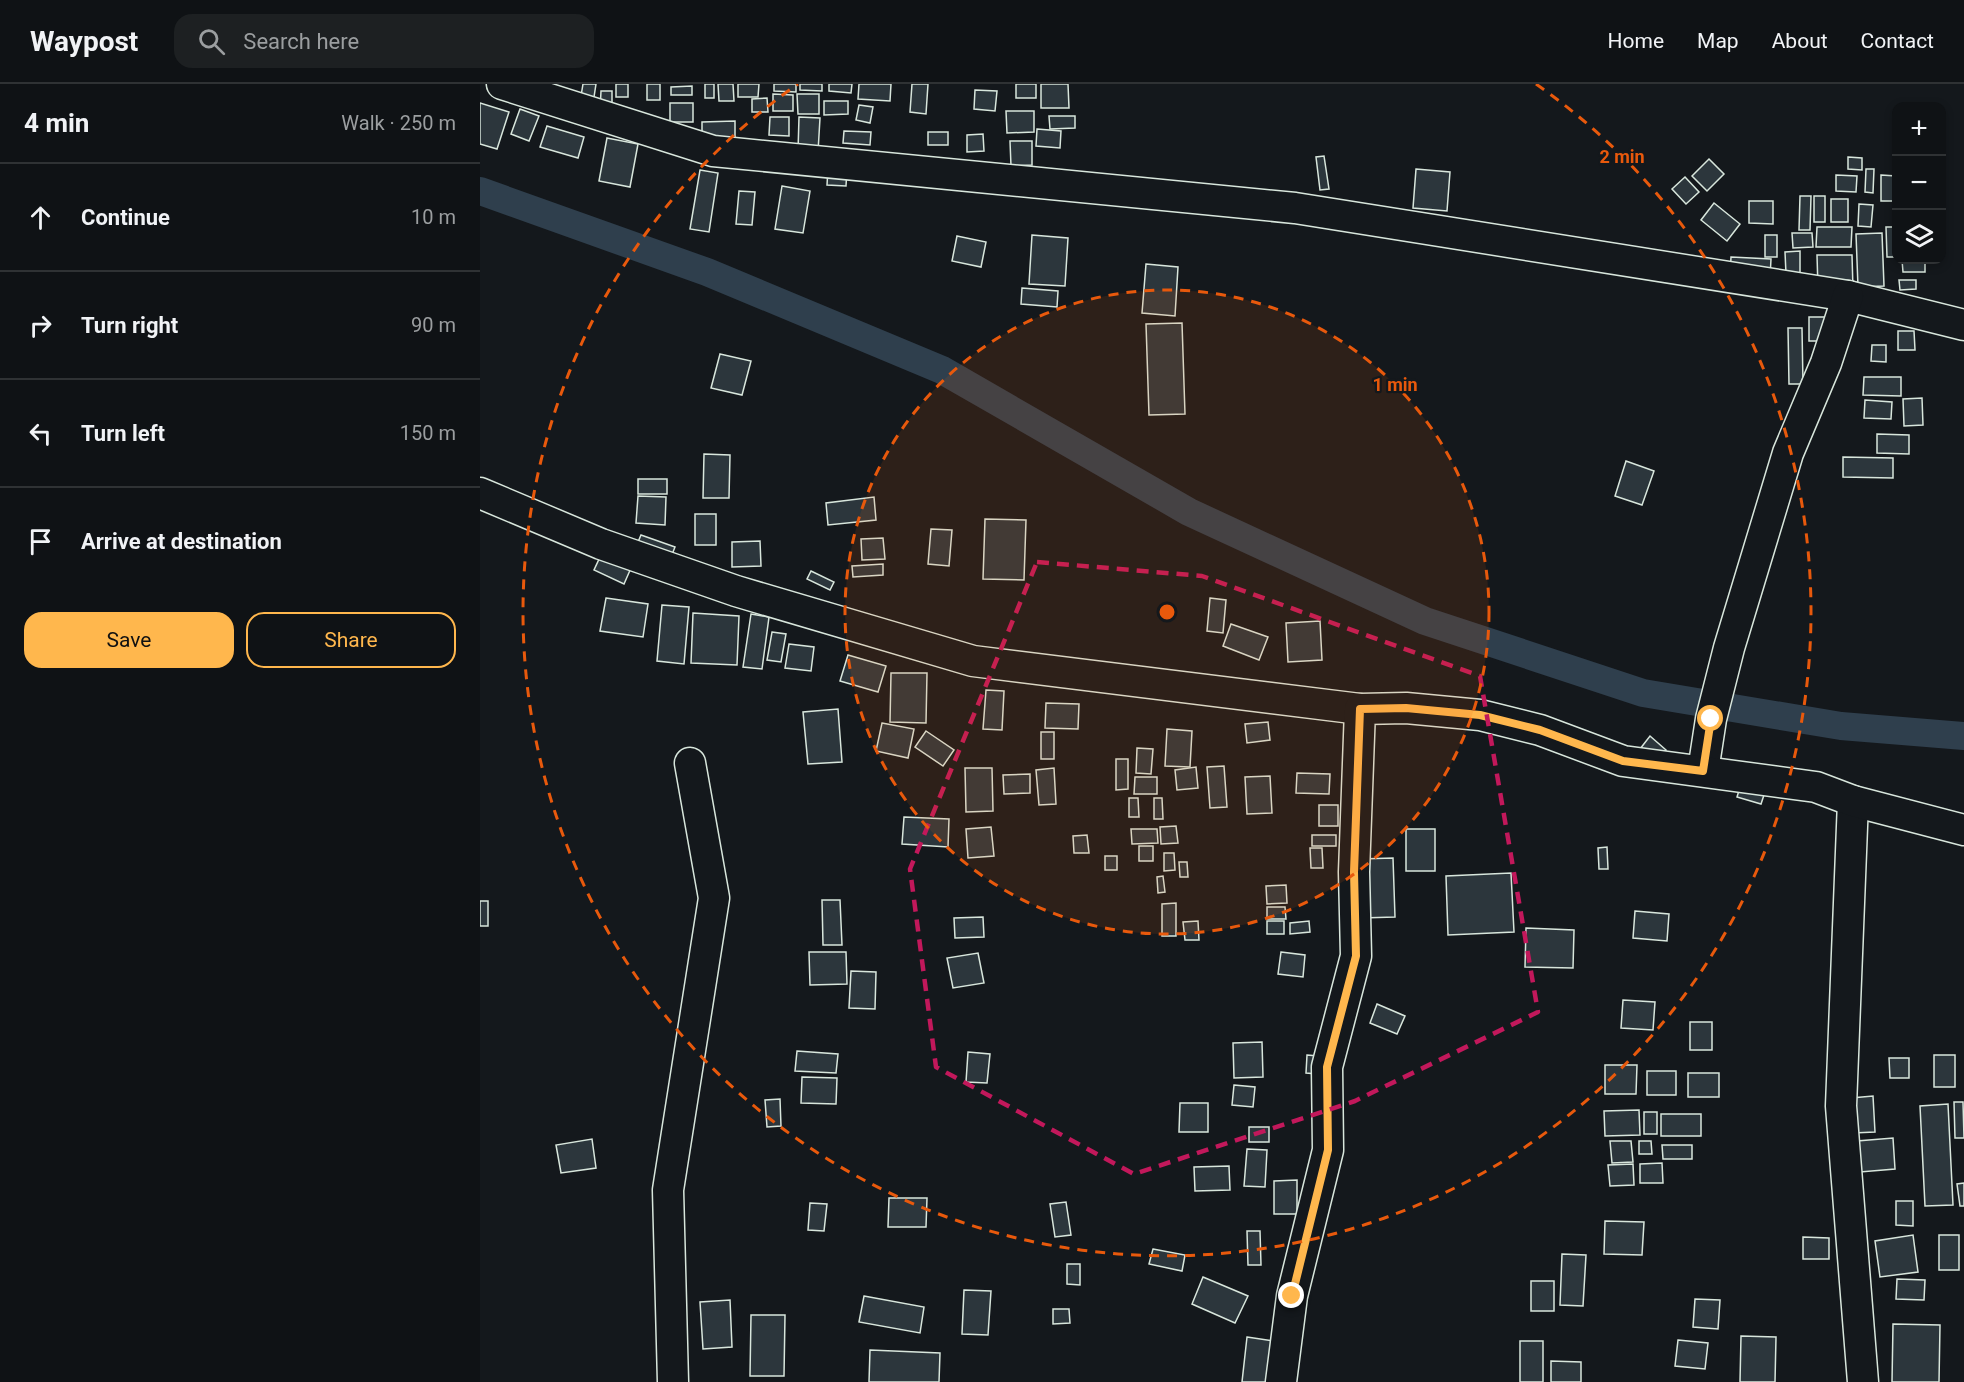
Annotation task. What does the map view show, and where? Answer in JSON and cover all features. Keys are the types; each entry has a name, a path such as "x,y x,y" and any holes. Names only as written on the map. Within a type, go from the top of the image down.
{"street":[{"path":"502,84 713,151 1295,208 1848,296 1964,326"},
{"path":"1703,771 1711,719 1729,648 1788,453 1826,363 1848,296"},
{"path":"480,493 601,544 736,591 973,661 1360,709 1406,708 1480,715 1540,730 1623,761 1816,787 1853,801 1964,830"},
{"path":"1281,1382 1292,1296 1328,1150 1327,1067 1356,956 1354,872 1360,709"},
{"path":"674,1382 668,1190 714,898 690,763"},
{"path":"1853,801 1841,1106 1863,1382"}],"highlighted area":[{"path":"1037,562 1202,576 1480,676 1538,1012 1355,1101 1134,1174 936,1067 910,869"}],"building":[{"path":"583,84 596,84 594,97 581,96"},
{"path":"616,84 628,84 628,97 616,97"},
{"path":"647,84 660,84 660,100 647,100"},
{"path":"705,84 714,84 714,98 705,98"},
{"path":"718,84 733,84 734,101 719,101"},
{"path":"738,84 759,84 758,97 738,97"},
{"path":"774,84 796,84 796,92 774,91"},
{"path":"800,84 822,84 822,91 800,90"},
{"path":"829,84 852,84 851,93 829,91"},
{"path":"859,84 891,84 890,101 858,99"},
{"path":"912,84 928,84 926,114 910,112"},
{"path":"1016,84 1036,84 1036,98 1016,98"},
{"path":"1041,84 1068,84 1069,108 1041,108"},
{"path":"692,86 692,95 671,95 671,87"},
{"path":"975,90 997,91 995,111 974,109"},
{"path":"601,91 612,91 612,111 600,111"},
{"path":"773,94 793,95 793,111 773,111"},
{"path":"797,94 819,94 819,114 798,114"},
{"path":"767,98 768,112 752,112 752,99"},
{"path":"824,101 848,101 848,114 824,115"},
{"path":"480,103 509,112 497,149 480,144"},
{"path":"670,103 693,103 693,122 670,122"},
{"path":"859,105 873,107 870,123 856,120"},
{"path":"520,109 539,116 529,141 511,134"},
{"path":"1006,111 1034,111 1034,132 1007,133"},
{"path":"1049,116 1075,116 1075,128 1050,129"},
{"path":"770,117 789,117 789,136 769,135"},
{"path":"799,117 820,118 818,152 798,151"},
{"path":"735,121 735,141 702,142 702,122"},
{"path":"547,126 584,137 578,158 540,147"},
{"path":"1037,129 1061,131 1060,148 1036,146"},
{"path":"844,131 871,132 870,145 843,143"},
{"path":"928,132 948,132 948,145 928,145"},
{"path":"983,134 984,151 967,152 967,135"},
{"path":"607,138 638,144 630,187 599,181"},
{"path":"1010,141 1032,141 1032,165 1011,166"},
{"path":"1324,156 1329,189 1320,190 1316,157"},
{"path":"1848,157 1862,158 1862,170 1848,169"},
{"path":"1709,159 1724,174 1707,191 1692,176"},
{"path":"828,169 847,169 846,186 827,185"},
{"path":"1416,169 1450,172 1447,211 1413,208"},
{"path":"1866,169 1874,169 1873,193 1865,192"},
{"path":"700,170 718,173 709,232 690,229"},
{"path":"1836,175 1857,176 1856,192 1836,191"},
{"path":"1881,175 1892,176 1892,201 1881,201"},
{"path":"1685,177 1699,192 1686,204 1672,189"},
{"path":"782,186 810,191 803,233 775,229"},
{"path":"739,191 755,192 752,225 736,224"},
{"path":"1800,196 1811,196 1810,230 1799,230"},
{"path":"1814,196 1825,196 1825,222 1814,222"},
{"path":"1831,199 1848,199 1848,222 1831,222"},
{"path":"1749,201 1773,201 1773,224 1749,223"},
{"path":"1714,203 1740,224 1727,241 1701,220"},
{"path":"1859,204 1873,205 1871,227 1858,226"},
{"path":"1817,227 1852,227 1851,247 1816,247"},
{"path":"1886,227 1892,227 1892,257 1887,257"},
{"path":"1792,233 1812,233 1813,247 1793,248"},
{"path":"1882,233 1884,286 1858,287 1856,234"},
{"path":"1032,235 1068,238 1065,286 1029,284"},
{"path":"1765,235 1777,235 1777,257 1765,257"},
{"path":"957,236 986,242 981,267 952,261"},
{"path":"1800,251 1800,273 1786,274 1785,252"},
{"path":"1817,255 1852,255 1853,289 1818,289"},
{"path":"1731,257 1771,259 1770,278 1730,276"},
{"path":"1146,264 1178,267 1175,316 1142,313"},
{"path":"1902,264 1925,264 1925,272 1903,272"},
{"path":"1899,280 1916,280 1916,289 1900,290"},
{"path":"1022,288 1058,291 1057,307 1021,304"},
{"path":"1809,317 1832,317 1832,341 1809,341"},
{"path":"1182,323 1185,414 1149,415 1146,324"},
{"path":"1788,328 1802,328 1803,384 1789,384"},
{"path":"1898,331 1914,331 1915,350 1898,350"},
{"path":"1872,345 1886,345 1886,362 1871,361"},
{"path":"720,354 751,361 742,395 711,388"},
{"path":"1864,377 1901,377 1901,396 1863,395"},
{"path":"1922,398 1923,425 1904,426 1903,399"},
{"path":"1865,400 1892,402 1891,419 1864,418"},
{"path":"1877,434 1909,435 1909,454 1877,453"},
{"path":"704,454 730,455 729,498 703,498"},
{"path":"1843,457 1893,458 1893,478 1843,477"},
{"path":"1626,461 1654,471 1642,505 1615,496"},
{"path":"638,479 667,479 667,494 638,494"},
{"path":"638,496 666,497 665,525 636,523"},
{"path":"874,497 876,520 828,525 826,503"},
{"path":"695,514 716,514 716,545 695,545"},
{"path":"985,519 1026,520 1024,580 983,579"},
{"path":"931,529 952,530 949,566 928,564"},
{"path":"641,535 675,547 669,562 635,549"},
{"path":"883,538 885,559 862,560 861,539"},
{"path":"760,541 761,566 732,567 732,542"},
{"path":"601,555 631,568 624,584 594,570"},
{"path":"883,564 883,575 853,577 852,566"},
{"path":"811,571 834,582 830,590 807,579"},
{"path":"606,598 648,604 643,637 600,631"},
{"path":"1210,598 1226,600 1223,633 1207,631"},
{"path":"662,605 689,607 684,664 657,661"},
{"path":"693,613 739,616 737,665 691,663"},
{"path":"751,614 769,617 762,669 743,667"},
{"path":"1320,621 1322,660 1288,662 1286,623"},
{"path":"1231,624 1268,637 1259,660 1223,646"},
{"path":"772,632 786,634 781,662 767,660"},
{"path":"789,644 814,647 811,671 785,668"},
{"path":"848,655 886,666 878,692 840,681"},
{"path":"891,673 927,673 926,723 890,722"},
{"path":"986,690 1004,691 1002,730 983,729"},
{"path":"1046,703 1079,704 1078,729 1045,728"},
{"path":"838,709 842,762 808,764 803,712"},
{"path":"1268,722 1270,740 1247,743 1245,724"},
{"path":"882,723 914,729 908,758 876,751"},
{"path":"1167,729 1192,731 1190,767 1165,766"},
{"path":"926,731 954,750 943,766 915,747"},
{"path":"1041,732 1054,732 1054,759 1041,759"},
{"path":"1650,736 1666,750 1655,762 1640,749"},
{"path":"1137,748 1153,749 1151,774 1136,773"},
{"path":"1116,759 1128,759 1128,789 1116,790"},
{"path":"1224,766 1227,807 1210,808 1207,767"},
{"path":"1196,767 1198,788 1177,790 1175,770"},
{"path":"965,768 992,768 993,811 966,812"},
{"path":"1054,768 1056,804 1039,805 1036,770"},
{"path":"1297,773 1330,774 1329,794 1296,793"},
{"path":"1030,774 1030,793 1004,794 1003,775"},
{"path":"1270,776 1272,813 1247,814 1245,777"},
{"path":"1135,777 1157,777 1157,794 1134,794"},
{"path":"1741,784 1765,792 1761,804 1737,797"},
{"path":"1129,798 1138,798 1139,817 1129,817"},
{"path":"1154,798 1162,798 1163,819 1154,819"},
{"path":"1319,805 1338,805 1338,826 1319,826"},
{"path":"904,817 949,819 948,847 902,844"},
{"path":"1176,826 1178,843 1161,844 1160,827"},
{"path":"991,827 994,856 968,858 966,829"},
{"path":"1131,829 1157,829 1158,843 1132,844"},
{"path":"1406,829 1435,829 1435,871 1406,871"},
{"path":"1087,835 1089,853 1074,853 1073,836"},
{"path":"1312,835 1336,835 1336,846 1312,846"},
{"path":"1139,846 1153,846 1153,861 1139,861"},
{"path":"1607,847 1608,869 1599,869 1598,848"},
{"path":"1310,848 1322,848 1323,868 1311,868"},
{"path":"1164,853 1174,853 1175,870 1164,871"},
{"path":"1105,856 1117,856 1117,870 1105,870"},
{"path":"1393,858 1395,917 1361,918 1359,859"},
{"path":"1179,862 1187,862 1188,877 1180,877"},
{"path":"1511,873 1514,932 1448,935 1446,876"},
{"path":"1163,876 1165,892 1158,893 1157,877"},
{"path":"1286,885 1287,903 1267,904 1266,886"},
{"path":"822,900 840,900 842,945 823,945"},
{"path":"480,901 488,901 488,926 480,926"},
{"path":"1176,903 1176,936 1162,936 1162,904"},
{"path":"1267,907 1285,907 1286,919 1267,919"},
{"path":"1635,911 1669,914 1667,941 1633,938"},
{"path":"983,917 984,937 955,938 954,918"},
{"path":"1198,921 1199,940 1185,940 1183,922"},
{"path":"1267,921 1284,921 1284,934 1267,934"},
{"path":"1309,921 1310,932 1290,934 1290,923"},
{"path":"1526,928 1574,930 1573,968 1525,967"},
{"path":"809,952 846,952 847,984 810,985"},
{"path":"1281,952 1305,955 1303,977 1278,974"},
{"path":"978,953 984,983 953,988 947,958"},
{"path":"851,971 876,972 875,1009 849,1008"},
{"path":"1623,1000 1655,1002 1653,1030 1621,1028"},
{"path":"1377,1004 1405,1016 1397,1034 1370,1023"},
{"path":"1690,1022 1712,1022 1712,1050 1690,1050"},
{"path":"1262,1042 1263,1077 1234,1078 1233,1043"},
{"path":"797,1051 838,1054 836,1073 795,1071"},
{"path":"968,1052 990,1054 987,1083 966,1082"},
{"path":"1307,1055 1318,1056 1317,1074 1306,1073"},
{"path":"1934,1055 1955,1055 1955,1087 1934,1087"},
{"path":"1889,1058 1909,1058 1909,1078 1890,1078"},
{"path":"1605,1065 1637,1065 1636,1094 1605,1094"},
{"path":"1647,1071 1676,1071 1676,1095 1647,1095"},
{"path":"1688,1073 1719,1073 1719,1097 1688,1097"},
{"path":"802,1077 837,1078 836,1104 801,1103"},
{"path":"1234,1085 1255,1087 1253,1107 1232,1105"},
{"path":"1873,1096 1875,1132 1853,1133 1851,1098"},
{"path":"780,1099 781,1126 767,1127 765,1100"},
{"path":"1954,1102 1963,1102 1964,1138 1955,1138"},
{"path":"1180,1103 1208,1103 1208,1132 1179,1132"},
{"path":"1948,1104 1953,1205 1925,1206 1920,1106"},
{"path":"1639,1110 1640,1135 1605,1136 1604,1111"},
{"path":"1644,1112 1657,1112 1657,1134 1644,1134"},
{"path":"1661,1114 1701,1114 1701,1136 1661,1136"},
{"path":"1249,1127 1269,1127 1269,1142 1249,1142"},
{"path":"1893,1138 1895,1169 1860,1172 1857,1141"},
{"path":"592,1139 596,1168 561,1173 556,1145"},
{"path":"1610,1141 1631,1141 1633,1162 1612,1163"},
{"path":"1639,1141 1651,1141 1652,1154 1639,1154"},
{"path":"1662,1145 1692,1145 1692,1159 1663,1159"},
{"path":"1247,1149 1267,1150 1265,1187 1244,1186"},
{"path":"1662,1163 1663,1183 1640,1183 1640,1164"},
{"path":"1633,1164 1634,1185 1610,1186 1608,1165"},
{"path":"1229,1166 1230,1190 1195,1191 1194,1167"},
{"path":"1297,1180 1297,1214 1274,1214 1274,1181"},
{"path":"1964,1183 1964,1206 1960,1206 1957,1184"},
{"path":"889,1198 927,1198 926,1227 888,1227"},
{"path":"1896,1201 1913,1201 1913,1226 1896,1225"},
{"path":"1066,1202 1071,1235 1055,1237 1050,1204"},
{"path":"810,1203 827,1204 824,1231 808,1230"},
{"path":"1605,1221 1644,1222 1642,1255 1604,1254"},
{"path":"1247,1231 1260,1231 1261,1265 1248,1265"},
{"path":"1913,1235 1918,1272 1880,1277 1875,1241"},
{"path":"1939,1235 1959,1235 1959,1270 1939,1270"},
{"path":"1803,1237 1829,1238 1829,1259 1803,1259"},
{"path":"1153,1249 1185,1255 1182,1271 1149,1264"},
{"path":"1562,1254 1586,1255 1583,1306 1560,1305"},
{"path":"1067,1264 1080,1264 1080,1285 1067,1284"},
{"path":"1203,1277 1248,1296 1235,1323 1192,1304"},
{"path":"1897,1279 1925,1280 1924,1300 1896,1299"},
{"path":"1531,1281 1554,1281 1554,1311 1531,1311"},
{"path":"964,1290 991,1291 988,1335 962,1334"},
{"path":"864,1296 924,1307 920,1333 859,1322"},
{"path":"1695,1299 1720,1300 1718,1329 1693,1327"},
{"path":"730,1300 732,1347 703,1349 700,1302"},
{"path":"1053,1309 1069,1309 1070,1323 1053,1324"},
{"path":"751,1315 785,1315 784,1376 750,1376"},
{"path":"1893,1324 1940,1325 1939,1382 1892,1382"},
{"path":"1741,1336 1776,1337 1775,1382 1740,1382"},
{"path":"1247,1337 1274,1341 1268,1382 1242,1382"},
{"path":"1678,1340 1708,1343 1705,1369 1675,1366"},
{"path":"1520,1341 1543,1341 1543,1382 1520,1382"},
{"path":"870,1350 940,1353 939,1382 869,1382"},
{"path":"1551,1361 1581,1362 1581,1382 1551,1382"}],"waterway":[{"path":"480,191 707,272 942,370 1189,512 1425,621 1643,693 1841,726 1964,736"}],"route":[{"path":"1292,1296 1328,1150 1327,1067 1356,956 1354,872 1360,709 1406,708 1480,715 1540,730 1623,761 1703,771 1711,719"}]}
